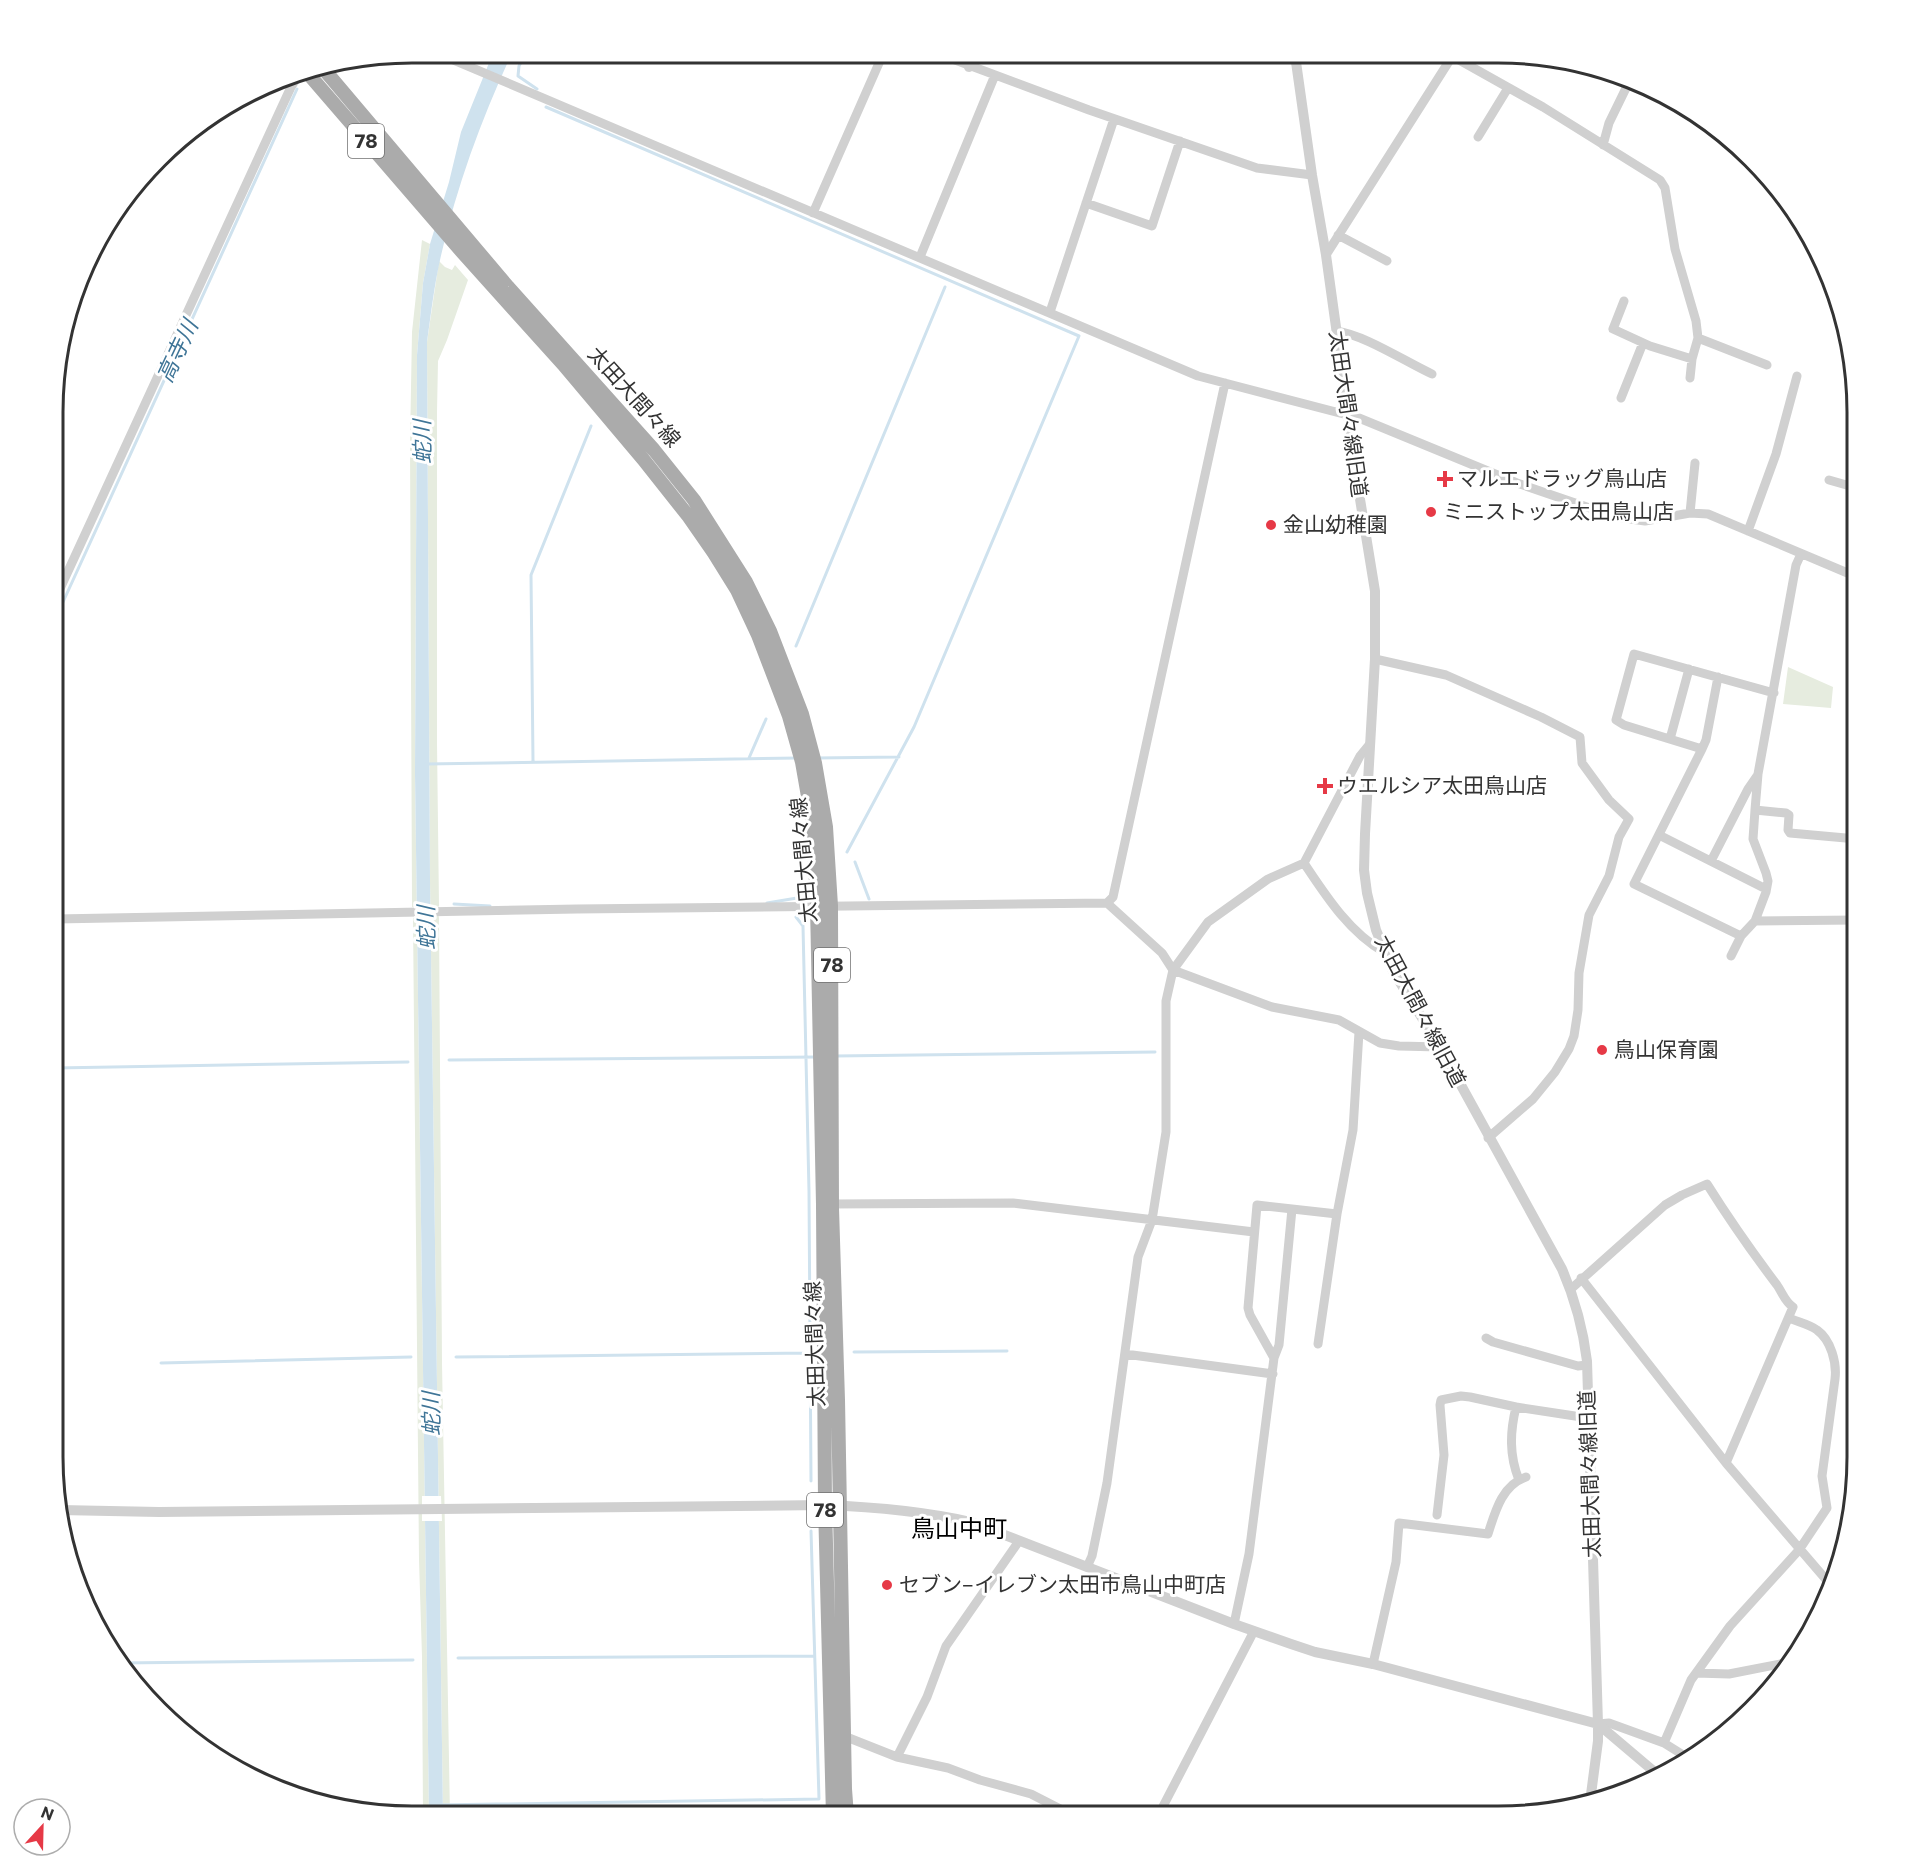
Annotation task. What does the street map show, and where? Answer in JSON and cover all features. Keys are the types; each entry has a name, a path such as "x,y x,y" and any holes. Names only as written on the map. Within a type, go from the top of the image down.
{"main road":[{"name":"太田大間々線","path":"328,74 508,287 654,450 694,500 746,582 770,631 802,714 815,763 826,827 831,906 832,1204 847,1806"},
{"name":"太田大間々線","path":"311,78 563,364 643,459 695,526 737,590 758,635 776,678 802,762 813,825 817,905 825,1505 833,1806"}],"street":[{"path":"462,63 1198,376 1348,415 1517,483 1616,517 1645,521 1690,513 1708,514 1847,573"},
{"path":"813,213 878,63"},
{"path":"960,63 1257,168 1312,175"},
{"path":"969,67 970,63"},
{"name":"太田大間々線旧道","path":"1296,63 1375,591 1376,659 1369,745 1364,870 1371,914 1384,952 1440,1047 1488,1138 1555,1254 1571,1289 1582,1328 1587,1365 1598,1724 1591,1793"},
{"path":"1326,255 1449,63"},
{"path":"1465,63 1659,180 1665,188 1675,249 1696,321 1698,338 1690,378"},
{"path":"921,257 995,75"},
{"path":"63,582 293,85"},
{"path":"1478,137 1508,87"},
{"path":"1603,145 1609,123 1626,88"},
{"path":"1050,312 1114,119"},
{"path":"1086,203 1152,226 1180,141"},
{"path":"1338,235 1387,261"},
{"path":"1624,301 1613,329 1643,343 1692,359"},
{"path":"1336,331 1345,332 1363,340 1431,374"},
{"path":"1698,338 1767,365"},
{"path":"1621,398 1643,343"},
{"path":"1748,531 1776,454 1797,376"},
{"path":"1107,903 1113,897 1225,383"},
{"path":"1690,513 1695,463"},
{"path":"1829,480 1847,485"},
{"path":"1731,956 1741,936 1755,921 1766,889 1766,873 1753,838 1758,774 1795,572 1801,554"},
{"path":"1702,749 1624,725 1616,720 1634,654 1774,693"},
{"path":"1376,659 1446,675 1580,737 1582,763 1610,800 1629,819 1619,837 1609,876 1589,915 1579,973 1576,1027 1569,1049 1555,1072 1533,1099 1488,1138"},
{"path":"1670,739 1689,669"},
{"path":"1718,677 1706,740 1634,884 1741,936"},
{"path":"1087,1567 1092,1556 1107,1483 1138,1257 1152,1220 1166,1132 1166,1001 1173,970 1208,922 1268,879 1304,863 1360,756 1369,745"},
{"path":"1711,861 1758,774"},
{"path":"1755,810 1786,813 1789,815 1788,830 1790,833 1847,838"},
{"path":"1659,835 1766,889"},
{"path":"1304,863 1324,895 1339,912 1368,942 1384,952"},
{"path":"63,919 817,905 1107,903 1162,953 1173,970 1272,1007 1340,1020 1380,1042 1399,1046 1440,1047"},
{"path":"1755,921 1847,920"},
{"path":"1318,1344 1337,1214 1353,1130 1359,1032"},
{"path":"1571,1289 1665,1205 1707,1184 1740,1236 1779,1288 1788,1304 1793,1307 1726,1463"},
{"path":"832,1204 1013,1203 1254,1232"},
{"path":"1274,1358 1250,1316 1248,1308 1257,1205 1337,1214"},
{"path":"1234,1624 1249,1554 1274,1358 1279,1345 1292,1209"},
{"path":"1581,1278 1726,1463 1825,1578"},
{"path":"1664,1743 1696,1673 1730,1626 1799,1550 1827,1508 1822,1476 1836,1374 1832,1354 1822,1335 1789,1318"},
{"path":"1486,1338 1578,1366 1587,1365"},
{"path":"1125,1354 1273,1374"},
{"path":"1437,1515 1444,1455 1441,1400 1461,1396 1588,1418"},
{"path":"1373,1664 1396,1562 1399,1523 1488,1534 1497,1505 1522,1478 1512,1452 1511,1432 1516,1407"},
{"path":"67,1510 159,1512 825,1505 937,1514 971,1522 1234,1624 1315,1652 1373,1664 1598,1724 1609,1723 1664,1743 1681,1754"},
{"path":"897,1756 927,1697 946,1646 1019,1540"},
{"path":"1163,1806 1254,1631"},
{"path":"1696,1673 1729,1674 1779,1664"},
{"path":"1598,1724 1653,1770"},
{"path":"844,1736 897,1756 948,1768 980,1780 1031,1794 1054,1806"}],"shaded area":[{"path":"422,240 430,244 423,283 417,355 415,774 429,1806 423,1806 419,1560 413,918 416,917 415,908 412,907 410,443 412,332"},
{"path":"439,261 452,270 455,265 468,280 438,361 437,412 439,906 437,908 439,918 442,1363 450,1806 443,1806 430,881 427,342"},
{"path":"1788,667 1833,687 1831,708 1783,704"}],"water":[{"name":"蛇川","path":"489,63 508,63 480,129 446,233 427,342 430,881 443,1806 429,1806 415,774 417,355 423,283 430,244 461,132"}],"pier":[{"path":"422,1496 441,1496 442,1521 422,1521"}],"waterway":[{"path":"521,63 518,76 537,89"},
{"name":"高寺川","path":"63,602 297,89"},
{"path":"546,107 1079,336 914,727 847,852"},
{"path":"796,646 945,287"},
{"path":"533,761 531,575 591,426"},
{"path":"749,758 766,719"},
{"path":"816,758 899,757"},
{"path":"426,764 798,758"},
{"path":"855,862 869,899"},
{"path":"767,903 797,898 804,892"},
{"path":"454,904 490,906"},
{"path":"799,915 796,917 803,926 809,1191 811,1481"},
{"path":"835,1056 1155,1052"},
{"path":"449,1060 817,1057"},
{"path":"63,1068 408,1062"},
{"path":"854,1352 1007,1351"},
{"path":"456,1357 810,1353"},
{"path":"161,1363 411,1357"},
{"path":"438,1805 819,1799 811,1531"},
{"path":"458,1658 814,1656"},
{"path":"130,1663 413,1660"}],"place":[{"name":"マルエドラッグ鳥山店","path":"1445,479"},
{"name":"ミニストップ太田鳥山店","path":"1431,512"},
{"name":"金山幼稚園","path":"1271,525"},
{"name":"ウエルシア太田鳥山店","path":"1325,786"},
{"name":"鳥山保育園","path":"1602,1050"},
{"name":"セブン−イレブン太田市鳥山中町店","path":"887,1585"}],"district":[{"name":"鳥山中町","path":"959,1529"}]}
